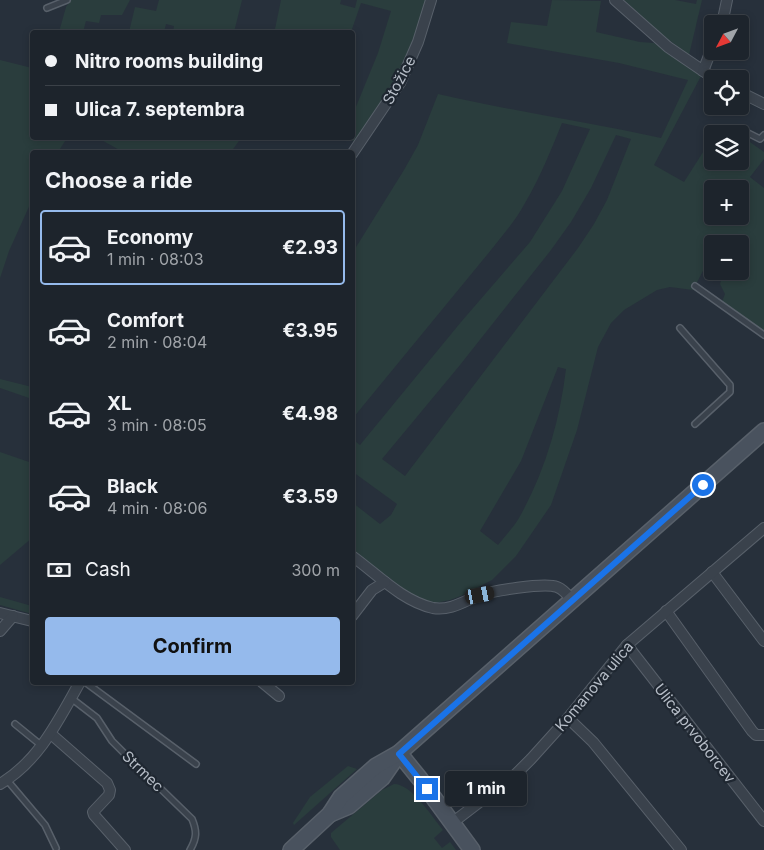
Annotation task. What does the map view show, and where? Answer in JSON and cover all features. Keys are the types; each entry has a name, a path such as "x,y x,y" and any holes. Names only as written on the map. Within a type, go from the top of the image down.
{"main road":[{"path":"291,850 330,814 349,806 382,778 399,754 764,431"},
{"path":"399,754 420,779 472,850"}],"street":[{"name":"Stožice","path":"355,150 400,83 418,42 431,0"},
{"path":"616,0 668,47 703,71 707,60"},
{"path":"724,15 727,0"},
{"path":"749,96 764,104"},
{"name":"Komanova ulica","path":"452,823 516,774 531,759 568,718 627,645 712,572 763,532"},
{"path":"355,558 417,603 435,608 449,608 480,595 549,585 560,588 572,600"},
{"path":"712,572 764,641"},
{"path":"355,612 372,590 386,582"},
{"path":"666,611 752,731 756,735 764,735"},
{"path":"0,613 30,620"},
{"path":"0,631 13,616"},
{"name":"Ulica prvoborcev","path":"627,645 764,821"},
{"path":"3,782 24,767 42,746 51,734 78,685"},
{"path":"266,685 279,696"},
{"path":"568,718 593,742 681,850"},
{"path":"51,734 107,783 110,790 108,796 93,812 125,850"}],"lane":[{"path":"50,0 58,4"},
{"path":"47,8 67,0"},
{"path":"749,134 760,139 764,135"},
{"path":"695,286 764,334"},
{"path":"680,328 730,385 730,392 695,424"},
{"path":"89,685 196,764"},
{"name":"Strmec","path":"71,698 97,718 112,741 192,819 196,829 196,839 190,850"},
{"path":"15,724 42,746"},
{"path":"3,782 45,825 56,848"}],"shaded area":[{"path":"71,0 130,0 122,15 101,15 99,23 86,21 84,30 60,30 66,7"},
{"path":"159,0 242,0 234,30 173,30 174,26 166,24 164,30 129,30 135,7 156,11"},
{"path":"281,0 341,0 340,4 355,8 357,0 427,0 407,57 396,81 356,142 351,140 355,140 355,109 378,53 391,11 361,3 352,30 275,29"},
{"path":"552,0 601,1 596,32 640,42 654,43 701,76 654,165 684,182 704,151 704,170 749,170 749,141 764,152 764,159 750,177 764,188 764,331 722,302 725,294 720,284 721,280 749,280 749,235 704,235 704,269 693,290 670,287 657,290 624,310 611,323 598,347 577,430 551,505 516,556 492,580 463,595 435,603 419,599 402,589 355,554 355,505 380,524 391,515 397,504 355,473 355,441 360,445 461,322 530,242 562,191 590,129 562,123 536,184 513,221 355,416 355,249 418,145 438,94 661,138 688,80 619,63 507,43 511,22 547,26","holes":["616,135 631,139 607,200 578,248 405,476 382,459 460,365 551,250 571,222 591,188","558,367 566,369 560,407 544,464 519,518 498,545 480,531 521,461"]},
{"path":"624,0 675,0 696,4 697,0 702,0 689,55 661,34"},
{"path":"0,60 30,68 30,140 66,140 59,150 30,150 30,204 9,251 0,278"},
{"path":"102,140 240,140 232,150 119,150"},
{"path":"0,379 30,386 30,398 0,388"},
{"path":"0,452 30,462 30,540 0,565"},
{"path":"0,597 30,605 30,613 0,605"},
{"path":"348,766 357,769 294,825 293,823 310,797"},
{"path":"394,784 401,785 415,795 443,830 434,838 442,848 450,842 456,850 340,850 331,837 331,833 382,790"}],"route":[{"path":"427,789 399,754 703,485"}]}
